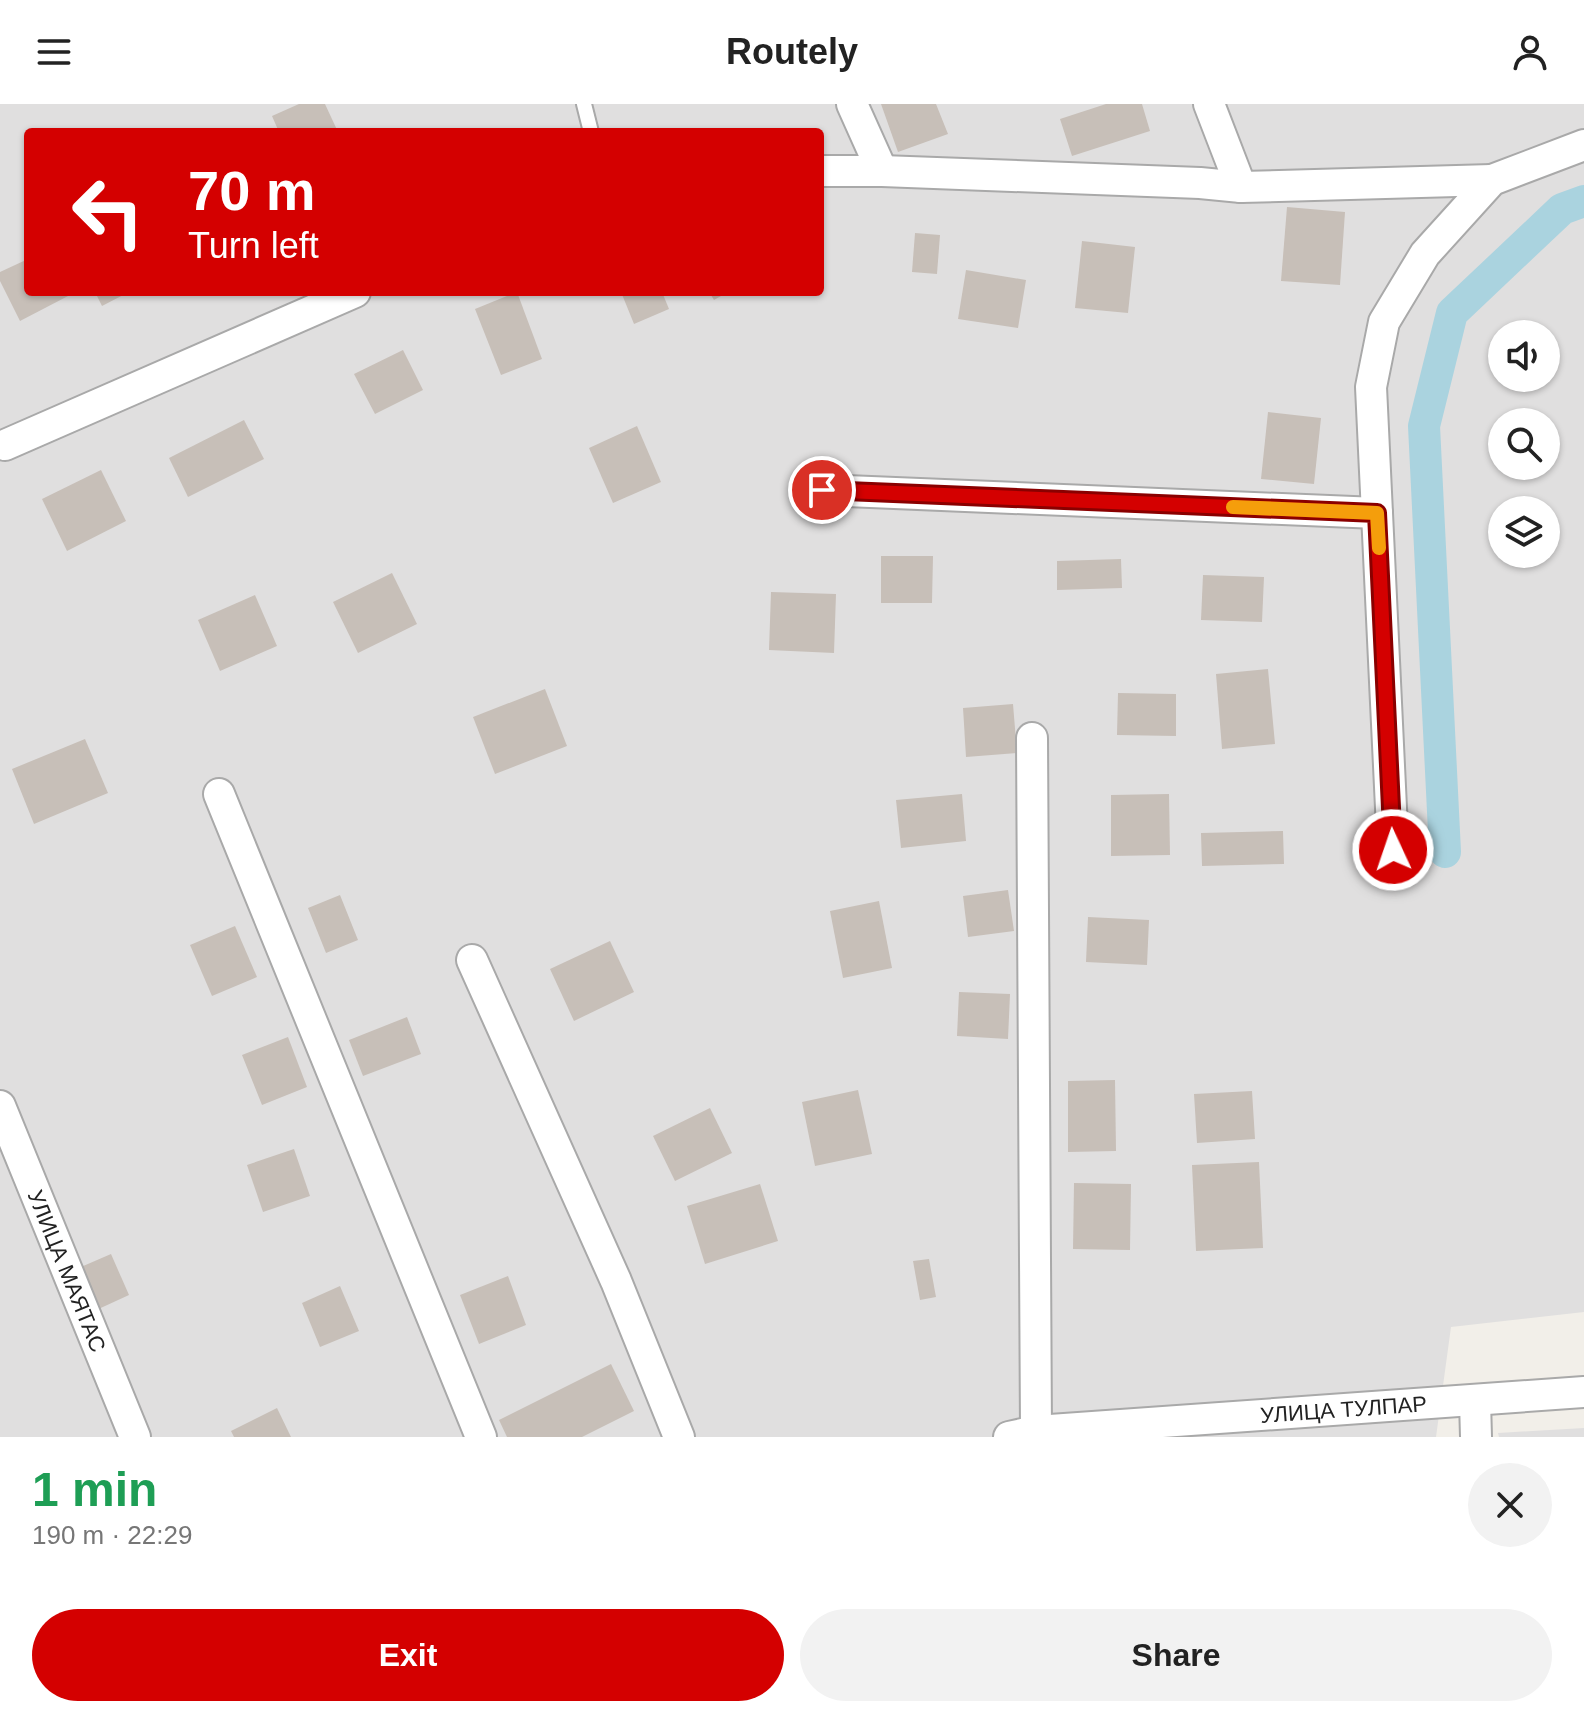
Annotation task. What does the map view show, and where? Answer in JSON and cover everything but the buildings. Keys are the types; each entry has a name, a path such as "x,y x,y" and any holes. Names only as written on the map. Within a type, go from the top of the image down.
{"street":[{"path":"852,104 882,171"},
{"path":"1209,104 1241,187"},
{"path":"824,171 1200,183 1241,187 1492,180 1584,145"},
{"path":"1393,850 1371,387 1384,322 1425,254 1492,180"},
{"path":"5,445 346,296"},
{"path":"822,490 1377,513"},
{"path":"1023,1434 1032,738"},
{"path":"219,794 481,1437"},
{"path":"472,960 616,1281 679,1437"},
{"name":"УЛИЦА МАЯТАС","path":"0,1106 135,1437"},
{"name":"УЛИЦА ТУЛПАР","path":"1023,1434 1584,1392"},
{"path":"1475,1401 1476,1437"}],"lane":[{"path":"584,104 590,128"}],"shaded area":[{"path":"0,104 1584,104 1584,1312 1451,1327 1436,1437 0,1437"},
{"path":"1584,1428 1584,1437 1499,1437 1498,1433"}],"waterway":[{"path":"1445,852 1424,426 1452,313 1562,209 1584,201"}],"slow traffic":[{"path":"1233,507 1377,513 1379,548"}],"route":[{"path":"822,490 1377,513 1393,850"}]}
